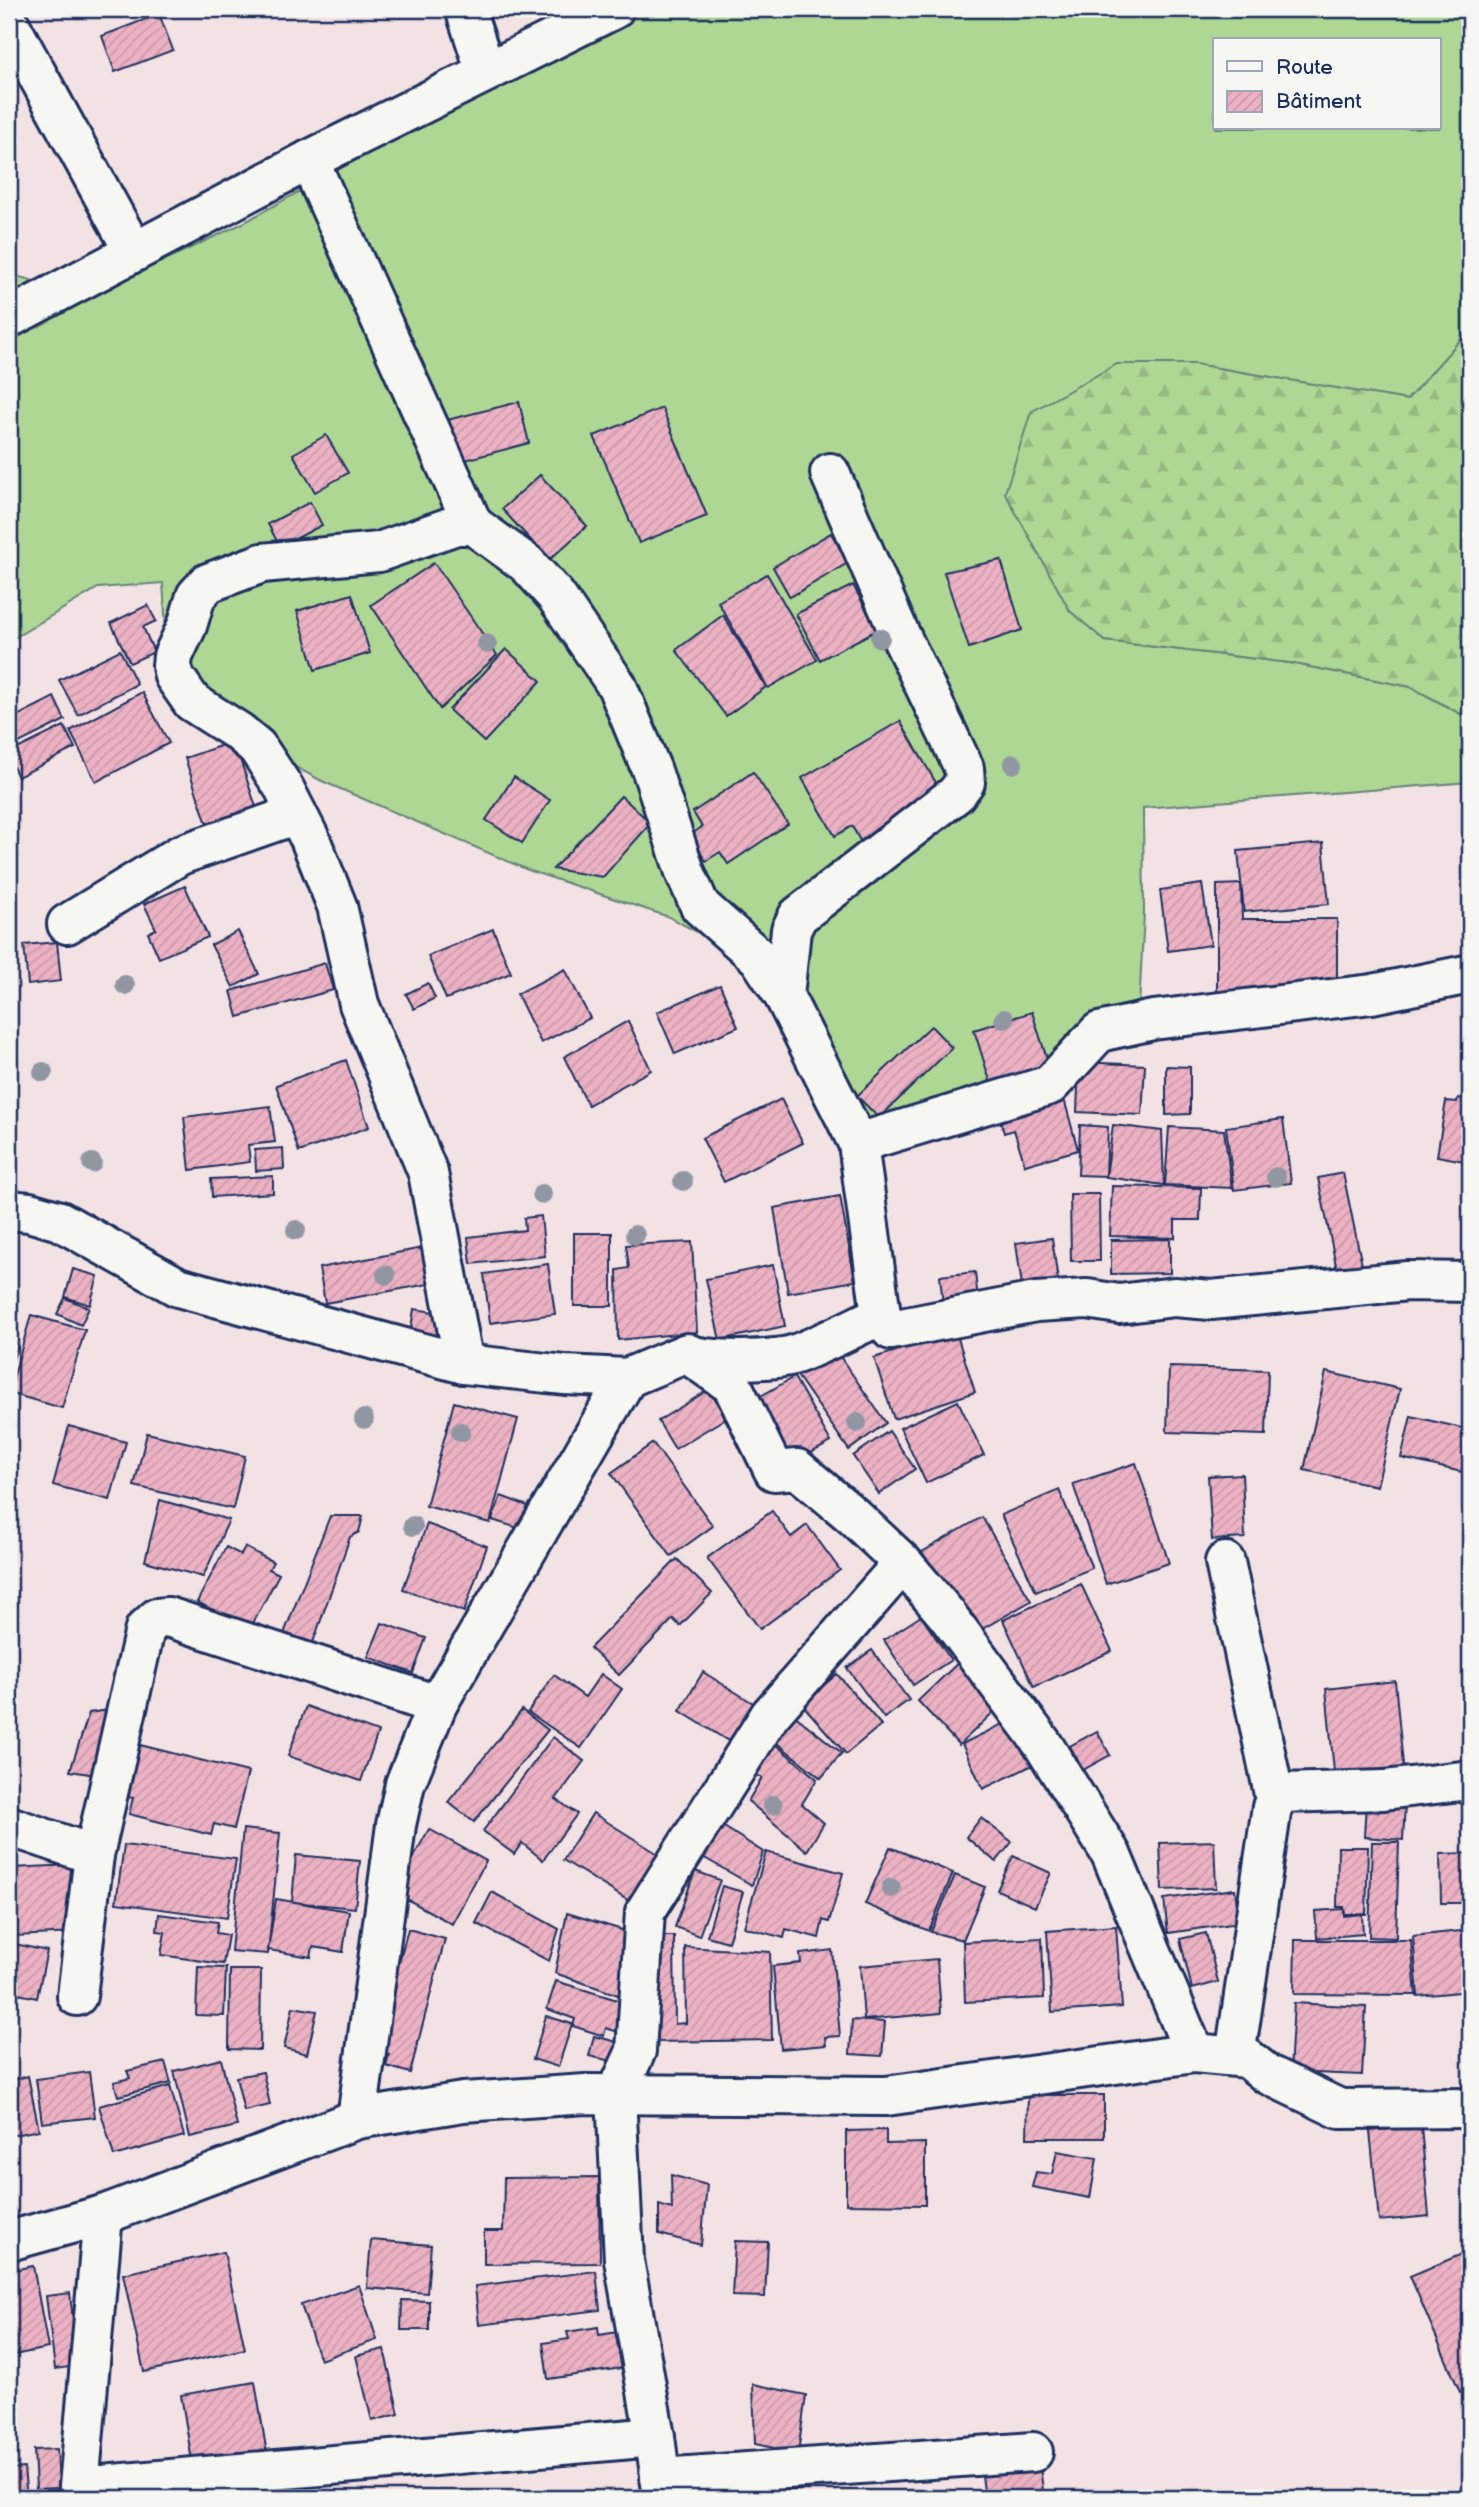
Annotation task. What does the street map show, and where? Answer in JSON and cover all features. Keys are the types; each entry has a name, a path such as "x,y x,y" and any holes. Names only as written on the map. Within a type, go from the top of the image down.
{"street":[{"path":"465,9 486,72"},
{"path":"9,318 309,160 614,9"},
{"path":"9,23 134,252"},
{"path":"309,160 473,525 527,565 556,596 617,686 652,771 685,872 700,906 759,958 784,996 858,1143 881,1315 891,1331 1036,1302 1087,1298 1119,1304 1174,1297 1211,1300 1408,1281 1470,1282"},
{"path":"784,996 791,930 798,916 956,794 965,782 964,768 898,630 830,473"},
{"path":"464,1364 428,1173 359,1004 337,906 298,814 284,788 257,747 192,702 174,676 173,656 187,626 196,596 208,583 262,563 379,552 456,525 473,525"},
{"path":"67,924 180,855 298,814"},
{"path":"858,1143 1050,1085 1099,1031 1153,1020 1373,994 1470,974"},
{"path":"9,1210 29,1212 60,1222 178,1287 464,1364 565,1376 627,1378 687,1353"},
{"path":"687,1353 728,1361 793,1355 881,1315"},
{"path":"687,1353 732,1385 774,1471 797,1469 903,1563 947,1615 1042,1743 1111,1854 1194,2053"},
{"path":"357,2119 396,1825 405,1784 437,1705 627,1378"},
{"path":"1225,1562 1275,1799"},
{"path":"903,1563 770,1715 645,1912 636,2052 617,2095 624,2260 662,2488 1033,2452"},
{"path":"77,1996 94,1855 145,1629 157,1618 167,1617 437,1705"},
{"path":"1235,2056 1275,1799 1281,1793 1384,1790 1470,1780"},
{"path":"9,1826 94,1855"},
{"path":"9,2241 103,2215 357,2119 463,2102 586,2094 886,2096 1194,2053 1247,2058 1267,2074 1340,2109 1470,2108"},
{"path":"103,2215 79,2493 655,2437"}],"green space":[{"path":"646,9 1470,9 1470,329 1407,400 1194,364 1117,364 1105,641 1290,663 1411,687 1470,719 1470,782 1143,808 1144,913 1137,1046 1097,1052 879,1134 746,958 669,917 528,870 322,781 229,732 170,691 163,583 98,588 9,641 9,274 90,296 243,223 388,142"},
{"path":"1470,329 1470,719 1411,687 1290,663 1105,641 1070,611 1005,493 1031,412 1117,364 1194,364 1407,400"}],"building":[{"path":"159,14 173,50 115,72 102,36"},
{"path":"519,402 529,443 454,463 443,421"},
{"path":"662,408 707,516 639,543 594,436"},
{"path":"326,435 348,473 315,492 293,454"},
{"path":"540,475 587,526 549,560 502,509"},
{"path":"310,502 322,525 280,547 268,524"},
{"path":"831,533 848,563 790,597 773,567"},
{"path":"1001,560 1022,630 969,648 944,572"},
{"path":"434,563 497,655 440,709 371,605"},
{"path":"767,574 817,660 768,688 718,602"},
{"path":"853,585 877,630 820,660 796,614"},
{"path":"352,594 370,653 315,670 297,611"},
{"path":"148,605 156,621 143,627 154,652 130,663 111,623"},
{"path":"723,615 766,687 726,716 676,650"},
{"path":"506,649 541,681 484,742 449,710"},
{"path":"120,650 137,684 78,715 59,680"},
{"path":"142,692 169,743 96,782 70,731"},
{"path":"54,697 65,720 9,748 9,720"},
{"path":"900,721 946,800 864,848 852,826 835,836 802,778"},
{"path":"64,726 75,748 18,777 9,753"},
{"path":"234,741 260,819 211,836 185,758"},
{"path":"753,772 788,824 728,864 720,852 706,861 689,836 702,827 693,812"},
{"path":"514,777 550,800 522,843 486,820"},
{"path":"621,796 651,823 603,877 553,869"},
{"path":"1323,843 1329,904 1244,912 1238,851"},
{"path":"1202,884 1211,945 1168,951 1160,890"},
{"path":"1241,884 1242,919 1337,919 1337,994 1217,995 1217,885"},
{"path":"185,886 208,937 159,958 148,933 156,929 144,904"},
{"path":"493,929 511,973 446,999 428,956"},
{"path":"238,931 259,974 233,987 211,945"},
{"path":"57,942 61,981 28,985 24,945"},
{"path":"325,963 333,990 238,1017 231,991"},
{"path":"565,969 590,1018 541,1043 517,994"},
{"path":"428,983 435,998 414,1009 406,994"},
{"path":"720,985 738,1027 675,1054 657,1012"},
{"path":"1032,1012 1050,1068 992,1087 974,1030"},
{"path":"628,1021 651,1070 588,1105 564,1057"},
{"path":"931,1026 952,1048 879,1118 857,1096"},
{"path":"346,1060 369,1127 299,1152 276,1085"},
{"path":"1079,1062 1145,1065 1142,1115 1077,1112"},
{"path":"1166,1066 1190,1067 1190,1114 1166,1115"},
{"path":"1060,1084 1078,1150 1025,1165 1014,1130 1004,1133 995,1103"},
{"path":"1458,1098 1470,1100 1470,1162 1437,1156 1446,1101 1457,1102"},
{"path":"781,1099 803,1143 724,1182 702,1138"},
{"path":"270,1106 275,1142 248,1145 250,1162 190,1170 184,1117"},
{"path":"1283,1119 1291,1183 1234,1190 1226,1127"},
{"path":"1080,1125 1108,1127 1106,1176 1078,1175"},
{"path":"1113,1125 1162,1131 1164,1185 1106,1177"},
{"path":"1169,1127 1224,1130 1232,1188 1165,1185"},
{"path":"283,1148 284,1169 256,1171 255,1150"},
{"path":"1343,1173 1364,1275 1339,1280 1318,1178"},
{"path":"273,1176 273,1193 212,1197 211,1179"},
{"path":"1112,1186 1201,1188 1200,1220 1175,1220 1175,1238 1110,1236"},
{"path":"1070,1194 1099,1194 1100,1261 1071,1261"},
{"path":"840,1196 855,1281 788,1293 774,1208"},
{"path":"541,1216 545,1256 471,1264 468,1237 525,1230 524,1218"},
{"path":"574,1233 612,1233 612,1306 574,1306"},
{"path":"1052,1238 1058,1281 1022,1286 1016,1243"},
{"path":"1170,1239 1170,1273 1111,1274 1111,1240"},
{"path":"692,1242 697,1332 618,1340 617,1270 629,1268 626,1245"},
{"path":"428,1247 434,1283 325,1303 319,1268"},
{"path":"548,1264 555,1314 490,1323 484,1274"},
{"path":"773,1265 785,1326 720,1340 706,1279"},
{"path":"73,1269 98,1276 90,1305 65,1297"},
{"path":"975,1272 978,1300 943,1304 940,1276"},
{"path":"65,1298 89,1308 81,1325 57,1314"},
{"path":"414,1309 448,1314 442,1346 409,1341"},
{"path":"31,1315 85,1330 62,1408 9,1393"},
{"path":"956,1332 975,1392 894,1419 874,1358"},
{"path":"9,1341 18,1345 9,1369"},
{"path":"832,1345 886,1423 849,1450 794,1371"},
{"path":"1169,1367 1268,1370 1266,1435 1167,1432"},
{"path":"1326,1372 1400,1389 1377,1486 1304,1470"},
{"path":"794,1377 831,1442 789,1465 752,1401"},
{"path":"713,1387 731,1415 675,1449 658,1421"},
{"path":"958,1401 984,1455 926,1483 900,1428"},
{"path":"454,1402 518,1419 490,1523 426,1506"},
{"path":"1411,1416 1470,1430 1462,1472 1401,1458"},
{"path":"69,1426 126,1442 110,1500 53,1485"},
{"path":"889,1431 915,1469 879,1494 853,1456"},
{"path":"147,1433 245,1456 233,1509 134,1486"},
{"path":"653,1443 713,1526 671,1556 611,1473"},
{"path":"1136,1463 1169,1563 1106,1584 1073,1484"},
{"path":"1242,1474 1245,1538 1212,1540 1208,1476"},
{"path":"1059,1490 1092,1568 1036,1592 1001,1515"},
{"path":"501,1496 536,1509 528,1531 492,1520"},
{"path":"160,1500 229,1520 203,1577 145,1561"},
{"path":"772,1511 791,1537 807,1525 840,1570 760,1629 707,1558"},
{"path":"330,1516 363,1516 359,1532 350,1537 309,1654 280,1644"},
{"path":"982,1517 1031,1601 970,1636 922,1552"},
{"path":"427,1524 487,1546 464,1612 403,1589"},
{"path":"226,1547 241,1555 245,1547 273,1562 269,1569 279,1574 250,1629 197,1602"},
{"path":"677,1559 712,1593 680,1626 673,1619 619,1675 590,1648"},
{"path":"1081,1584 1112,1651 1034,1687 1003,1620"},
{"path":"921,1616 951,1660 913,1685 884,1640"},
{"path":"382,1623 426,1638 413,1673 368,1657"},
{"path":"872,1650 909,1700 884,1718 847,1668"},
{"path":"962,1659 1003,1703 959,1745 918,1701"},
{"path":"703,1672 761,1708 738,1747 680,1711"},
{"path":"601,1674 622,1689 581,1748 528,1712 554,1675 585,1697"},
{"path":"837,1674 881,1725 846,1754 802,1704"},
{"path":"1395,1681 1404,1775 1335,1782 1326,1689"},
{"path":"306,1706 378,1732 361,1781 288,1756"},
{"path":"109,1710 96,1775 70,1771 89,1713"},
{"path":"522,1710 548,1730 474,1822 448,1802"},
{"path":"789,1711 842,1753 821,1778 768,1736"},
{"path":"1017,1717 1039,1762 983,1789 962,1744"},
{"path":"1097,1731 1110,1755 1083,1770 1070,1746"},
{"path":"553,1737 584,1761 556,1799 577,1814 543,1860 522,1843 514,1854 483,1831"},
{"path":"769,1739 817,1779 802,1804 824,1823 807,1851 748,1801 762,1778 755,1774"},
{"path":"136,1744 248,1772 234,1829 214,1824 211,1835 129,1814 133,1798 123,1796"},
{"path":"1366,1801 1405,1803 1403,1840 1364,1837"},
{"path":"593,1813 658,1854 629,1901 563,1860"},
{"path":"981,1818 1012,1842 996,1862 966,1837"},
{"path":"721,1825 763,1852 752,1885 701,1856"},
{"path":"243,1829 280,1833 268,1954 231,1951"},
{"path":"429,1829 486,1861 452,1924 394,1892"},
{"path":"1214,1841 1216,1888 1162,1890 1160,1843"},
{"path":"1372,1842 1399,1842 1396,1938 1369,1937"},
{"path":"124,1845 236,1859 227,1918 116,1903"},
{"path":"890,1847 953,1873 929,1931 865,1904"},
{"path":"1338,1847 1368,1847 1366,1914 1345,1914 1344,1907 1337,1907"},
{"path":"766,1852 843,1873 829,1922 823,1920 819,1938 786,1929 784,1938 744,1927"},
{"path":"1470,1853 1470,1903 1441,1903 1440,1854"},
{"path":"296,1855 360,1861 355,1908 292,1902"},
{"path":"1013,1856 1051,1873 1035,1907 997,1890"},
{"path":"71,1865 74,1933 15,1936 12,1868"},
{"path":"695,1871 720,1880 699,1936 675,1927"},
{"path":"955,1875 985,1887 963,1940 931,1932"},
{"path":"722,1886 743,1892 728,1942 707,1936"},
{"path":"1235,1889 1239,1923 1168,1933 1164,1899"},
{"path":"492,1892 559,1929 549,1961 476,1923"},
{"path":"276,1899 349,1911 343,1952 313,1947 311,1957 268,1950"},
{"path":"1344,1909 1344,1916 1362,1914 1363,1934 1317,1938 1315,1911"},
{"path":"567,1913 648,1938 638,2002 555,1973"},
{"path":"159,1914 218,1922 216,1933 228,1935 223,1964 161,1955 165,1932 157,1931"},
{"path":"1116,1926 1122,2007 1052,2012 1047,1931"},
{"path":"408,1929 445,1939 410,2073 386,2066 389,2054 376,2050"},
{"path":"1470,1930 1470,1991 1418,1996 1413,1936"},
{"path":"1206,1933 1218,1982 1192,1989 1180,1939"},
{"path":"655,1936 674,1936 675,2024 686,2023 685,1947 770,1952 772,2040 656,2042"},
{"path":"1042,1938 1044,1998 965,2002 963,1942"},
{"path":"1295,1940 1411,1940 1416,1995 1294,1994"},
{"path":"15,1944 47,1951 37,1998 9,1992 9,1971"},
{"path":"832,1950 840,2036 825,2037 826,2045 781,2049 773,1966 801,1963 800,1954"},
{"path":"937,1959 941,2013 864,2020 860,1966"},
{"path":"198,1967 226,1968 224,2016 196,2015"},
{"path":"230,1970 261,1970 260,2050 229,2049"},
{"path":"556,1981 630,2004 621,2033 606,2028 604,2036 573,2026 575,2019 547,2009"},
{"path":"1294,2003 1366,2007 1362,2075 1290,2072"},
{"path":"293,2007 317,2011 307,2054 284,2048"},
{"path":"546,2016 572,2024 558,2067 533,2059"},
{"path":"852,2020 885,2022 882,2056 850,2054"},
{"path":"594,2036 625,2044 620,2063 589,2056"},
{"path":"221,2059 237,2126 190,2137 174,2071"},
{"path":"165,2062 171,2083 118,2096 114,2082 130,2078 127,2071"},
{"path":"89,2072 95,2117 42,2123 36,2079"},
{"path":"263,2072 270,2105 244,2111 236,2077"},
{"path":"28,2076 39,2130 9,2136 9,2081"},
{"path":"170,2086 184,2136 114,2156 99,2106"},
{"path":"1028,2095 1104,2095 1104,2138 1027,2138"},
{"path":"1421,2126 1429,2216 1379,2221 1370,2131"},
{"path":"886,2130 886,2144 925,2143 925,2205 846,2204 846,2131"},
{"path":"1057,2151 1097,2158 1090,2198 1032,2187 1036,2172 1052,2174"},
{"path":"671,2175 707,2185 701,2245 659,2234 659,2205 672,2209"},
{"path":"599,2177 600,2263 484,2264 484,2231 503,2231 504,2178"},
{"path":"371,2240 431,2245 427,2293 367,2288"},
{"path":"735,2241 768,2242 765,2297 732,2296"},
{"path":"1469,2251 1470,2388 1460,2392 1410,2276"},
{"path":"224,2252 245,2349 144,2372 123,2274"},
{"path":"33,2266 48,2348 9,2356 9,2271"},
{"path":"596,2271 600,2310 479,2325 475,2286"},
{"path":"359,2285 377,2340 320,2360 301,2305"},
{"path":"70,2293 78,2366 55,2369 46,2296"},
{"path":"402,2300 429,2301 429,2330 401,2330"},
{"path":"598,2327 599,2335 624,2331 629,2367 548,2379 543,2343 569,2339 567,2332"},
{"path":"384,2349 399,2414 372,2421 356,2356"},
{"path":"255,2382 267,2454 193,2467 181,2395"},
{"path":"753,2384 806,2395 798,2453 755,2444"},
{"path":"57,2449 59,2488 36,2489 34,2450"},
{"path":"1040,2467 1044,2498 985,2498 982,2476"},
{"path":"24,2468 27,2498 9,2498 9,2469"}]}
